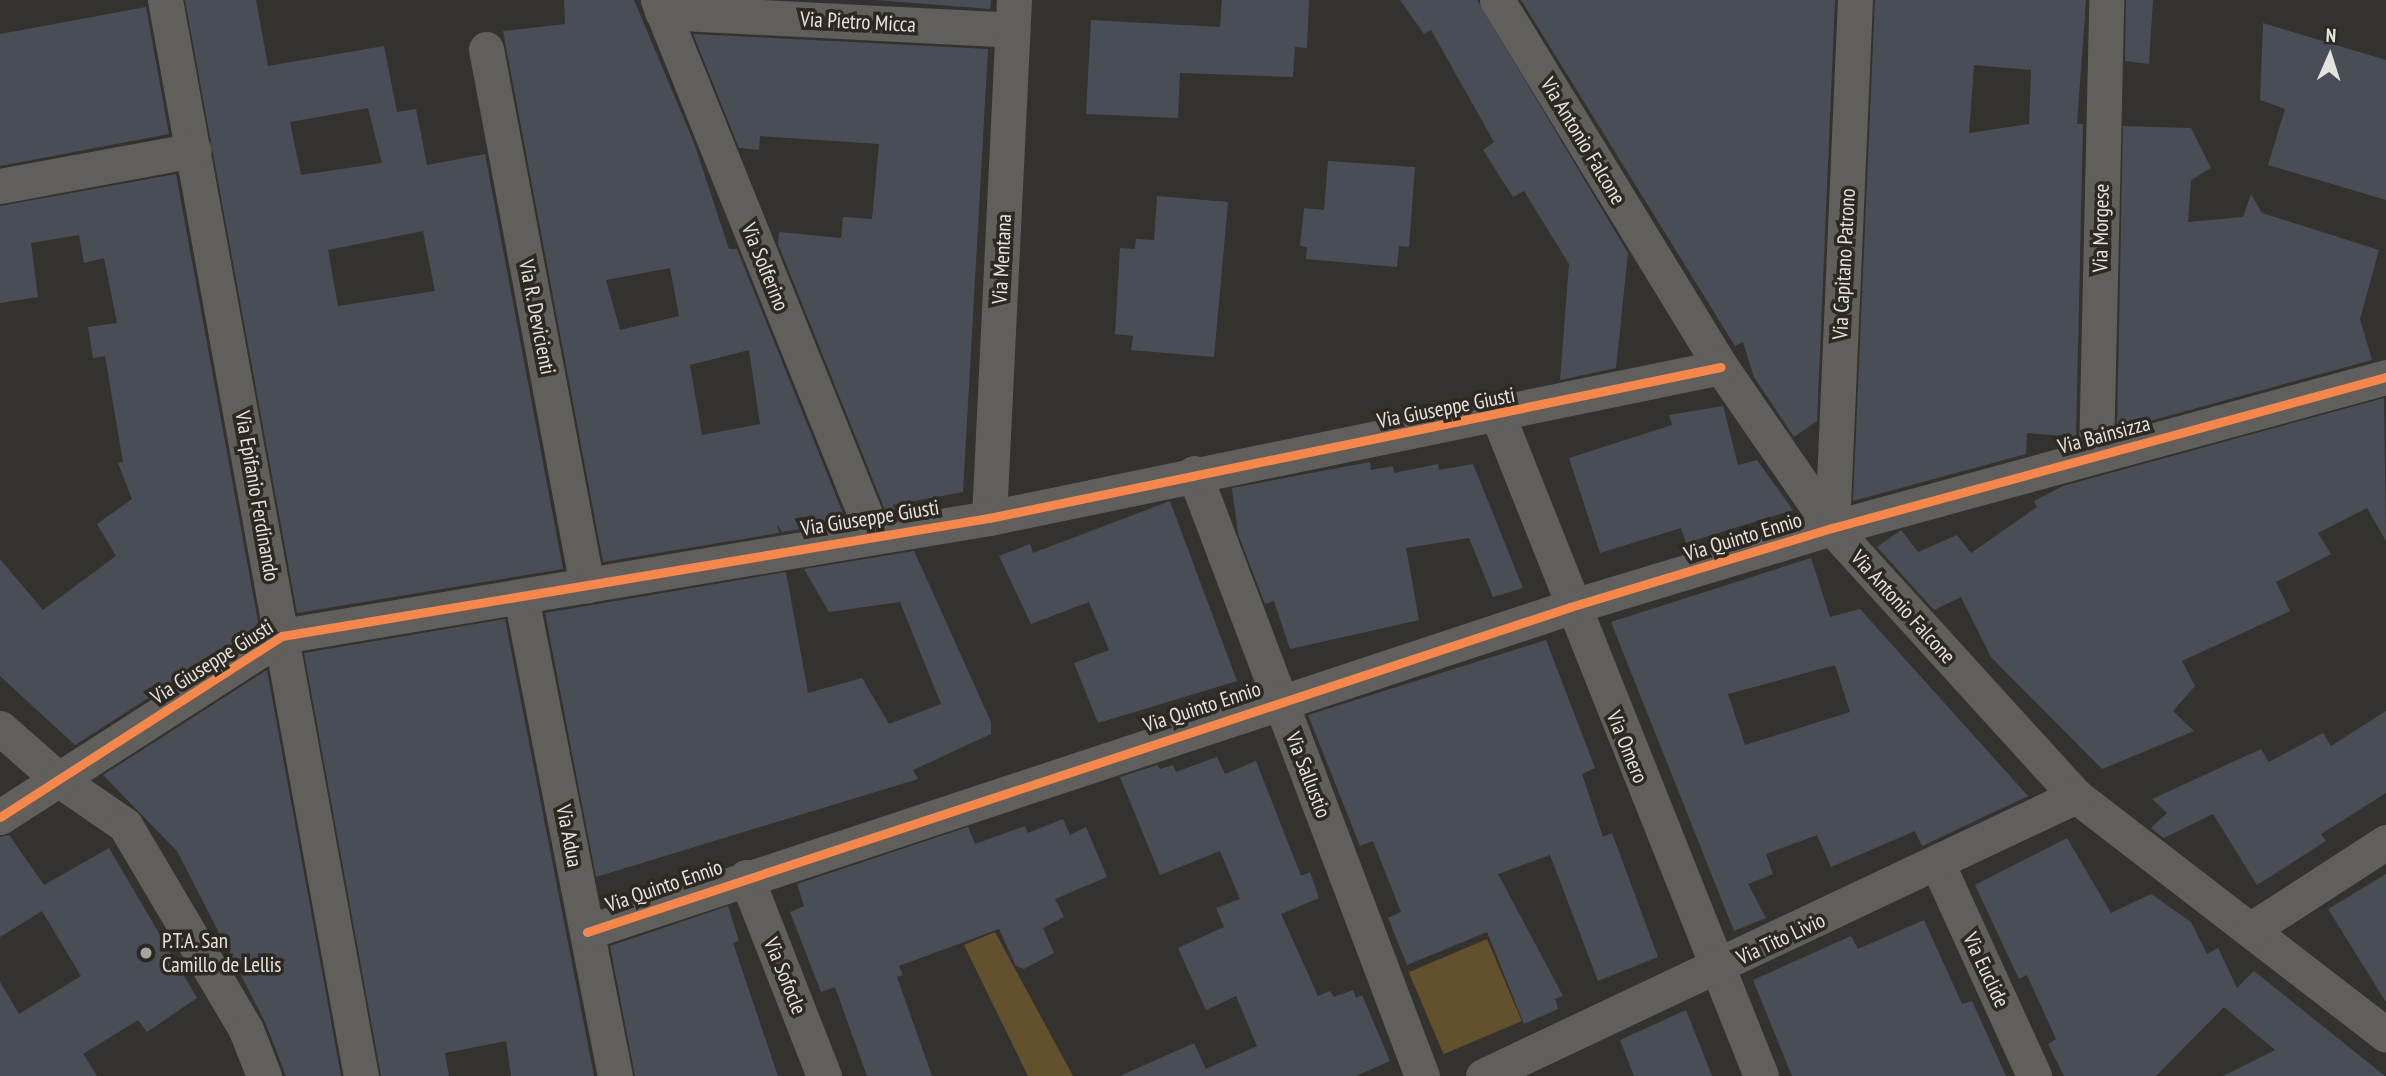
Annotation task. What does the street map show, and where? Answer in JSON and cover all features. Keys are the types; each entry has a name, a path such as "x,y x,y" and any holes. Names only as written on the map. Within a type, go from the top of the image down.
{"street":[{"name":"Via Epifanio Ferdinando","path":"165,0 361,1076"},
{"name":"Via Antonio Falcone","path":"1497,0 1720,367 1832,528 2076,796 2386,1035"},
{"name":"Via Capitano Patrono","path":"1832,528 1856,0"},
{"name":"Via Morgese","path":"2096,455 2106,0"},
{"name":"Via Pietro Micca","path":"660,6 1014,15"},
{"name":"Via Solferino","path":"660,6 873,534"},
{"name":"Via Mentana","path":"989,517 1014,15"},
{"name":"Via R. Devicienti","path":"486,49 587,586"},
{"path":"0,186 194,150"},
{"name":"Via Giuseppe Giusti","path":"0,817 282,636 587,586 873,534 989,517 1194,473 1498,416 1720,367"},
{"name":"Via Bainsizza","path":"1832,528 2386,377"},
{"name":"Via Omero","path":"1498,416 1570,607 1761,1076"},
{"name":"Via Sallustio","path":"1194,473 1422,1076"},
{"name":"Via Quinto Ennio","path":"587,932 1280,700 1570,607 1832,528"},
{"name":"Via Adua","path":"521,597 615,1076"},
{"path":"0,728 58,779 125,825 246,1030 264,1076"},
{"name":"Via Tito Livio","path":"1483,1076 1938,865 2076,796"},
{"path":"2250,930 2386,842"},
{"name":"Via Euclide","path":"1938,865 2034,1076"},
{"name":"Via Sofocle","path":"747,877 824,1076"}],"shaded area":[{"path":"995,932 1073,1076 1028,1076 964,945"},
{"path":"1487,939 1522,1021 1444,1054 1409,972"}],"building":[{"path":"185,0 256,0 268,66 384,46 397,112 416,109 427,165 485,154 563,569 297,613","holes":["368,108 382,163 301,175 290,122","423,231 435,291 338,306 328,250"]},
{"path":"564,0 634,0 694,143 729,249 737,249 846,521 782,532 777,524 779,533 603,562 503,31 565,24","holes":["670,268 679,316 620,330 606,280","749,350 760,424 702,435 690,365"]},
{"path":"876,0 991,0 990,9"},
{"path":"1222,0 1309,0 1307,48 1295,47 1293,77 1180,73 1178,118 1086,114 1091,20 1220,27"},
{"path":"1400,0 1477,0 1628,253 1616,368 1560,380 1569,264 1524,191 1513,197 1483,150 1494,142 1431,30 1424,34"},
{"path":"1521,0 1835,0 1817,421 1794,437 1754,377 1743,342 1735,346"},
{"path":"1875,0 2086,0 2077,124 2083,124 2076,437 2027,433 2026,454 1853,501","holes":["1974,65 2031,70 2029,124 1969,133"]},
{"path":"2126,0 2153,0 2149,64 2125,61"},
{"path":"146,7 169,134 0,166 0,34"},
{"path":"2263,23 2386,60 2386,200 2268,165 2285,109 2260,100"},
{"path":"693,34 988,49 963,492 893,505 897,513 887,515 778,244 779,232 841,238 843,217 872,219 879,144 760,136 759,150 739,148"},
{"path":"2123,126 2191,128 2211,168 2191,180 2188,222 2243,217 2251,194 2262,213 2379,250 2360,319 2372,360 2117,430"},
{"path":"1328,161 1415,167 1409,247 1399,246 1397,267 1306,259 1307,247 1300,246 1304,208 1324,210"},
{"path":"176,174 259,627 75,745 0,676 0,559 43,610 116,556 97,524 132,499 118,463 123,462 105,356 93,358 88,327 117,323 104,258 84,263 79,235 31,243 38,297 0,303 0,206"},
{"path":"1157,196 1228,202 1214,357 1131,350 1133,336 1115,334 1120,248 1135,249 1136,239 1154,240"},
{"path":"2384,398 2386,541 2367,508 2318,533 2331,554 2276,582 2290,611 2182,661 2195,686 2173,711 2194,731 2102,769 1991,657 1961,597 1934,610 1877,547 1901,530 1918,552 1957,535 1971,553 2037,507 2034,501 2063,486"},
{"path":"1723,406 1738,465 1757,460 1793,510 1686,543 1681,528 1600,553 1569,458 1672,425 1669,415"},
{"path":"1370,462 1371,470 1393,466 1394,473 1438,464 1439,470 1473,464 1523,588 1493,597 1469,538 1406,548 1419,620 1290,649 1274,601 1265,604 1238,534 1232,488"},
{"path":"1170,501 1237,681 1098,723 1074,663 1109,650 1089,602 1031,624 999,556 1030,544 1033,553"},
{"path":"914,551 991,722 991,734 913,770 918,779 596,877 545,613 786,572 808,693 862,678 889,724 941,704 900,602 829,612 804,569"},
{"path":"1811,558 1830,617 1860,609 2028,796 1922,846 1915,831 1831,867 1817,835 1766,854 1773,874 1748,884 1766,918 1734,931 1611,622","holes":["1835,665 1850,712 1745,745 1728,694"]},
{"path":"505,619 594,1076 511,1076 506,1041 445,1053 449,1076 381,1076 304,653"},
{"path":"1546,640 1595,768 1582,774 1603,837 1612,833 1658,957 1598,981 1550,855 1498,874 1563,996 1555,999 1558,1009 1524,1024 1487,932 1407,965 1388,918 1401,912 1373,841 1360,846 1308,715"},
{"path":"267,670 341,1076 286,1076 265,1022 177,851 103,775"},
{"path":"2386,711 2386,793 2321,834 2326,841 2257,885 2213,814 2164,838 2151,828 2167,813 2152,799 2261,749 2269,762 2323,733 2331,746"},
{"path":"1217,757 1225,774 1256,761 1301,876 1310,872 1319,898 1281,914 1318,996 1330,991 1334,997 1353,990 1356,998 1362,995 1390,1061 1356,1076 1120,1076 1194,1043 1206,1069 1257,1046 1236,996 1206,1010 1178,948 1224,927 1216,908 1240,899 1220,851 1160,875 1120,777 1157,765 1160,769 1173,765 1176,772"},
{"path":"1063,819 1070,835 1086,827 1107,877 1055,899 1064,917 1043,928 1054,953 1024,969 1016,966 999,929 899,966 903,975 897,977 932,1076 867,1076 835,987 821,992 790,912 804,906 797,884 968,827 975,844 1025,826 1028,833"},
{"name":"P.T.A. San Camillo de Lellis","path":"9,835 44,885 109,848 197,998 147,1032 138,1020 83,1054 97,1076 0,1076 0,982 19,1014 81,976 42,911 0,937 0,837"},
{"path":"2067,838 2111,913 2151,894 2191,922 2207,954 2218,948 2237,988 2254,971 2385,1076 2223,1076 2275,1050 2224,1007 2156,1076 2064,1076 2048,1044 2056,1039 2027,975 2019,979 1975,885"},
{"path":"2386,874 2386,1002 2328,909"},
{"path":"728,906 739,941 733,943 778,1076 635,1076 610,946"},
{"path":"1924,920 1962,1004 1972,1001 2006,1076 1792,1076 1753,980 1851,936 1858,949"},
{"path":"1686,1010 1712,1076 1634,1076 1620,1040"}],"cycle path":[{"path":"0,817 282,636 989,518 1721,367"},
{"path":"587,932 1570,607 1832,528 2386,377"}],"place":[{"name":"P.T.A. San Camillo de Lellis","path":"146,953"}]}
